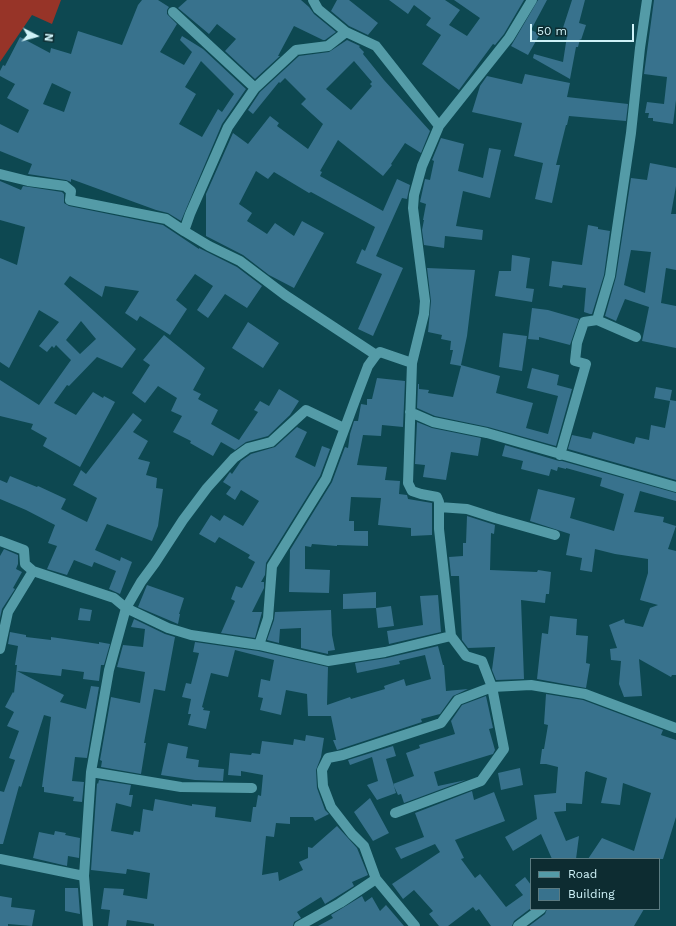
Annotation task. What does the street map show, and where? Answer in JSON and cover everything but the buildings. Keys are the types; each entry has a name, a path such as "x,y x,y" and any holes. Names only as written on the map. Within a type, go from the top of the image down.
{"street":[{"path":"313,0 318,9 346,32 376,46 439,126"},
{"path":"395,813 481,781 504,749 492,687 482,661 466,656 451,636 439,529 439,502 437,497 412,491 408,483 412,363 424,314 425,301 413,208 414,195 422,166 439,126 509,38 532,0"},
{"path":"597,320 610,276 631,133 640,48 647,0"},
{"path":"173,12 255,88"},
{"path":"184,231 228,127 255,88 296,50 328,46 346,32"},
{"path":"0,174 28,181 65,186 71,190 70,200 166,219 209,246 240,261 285,294 376,355"},
{"path":"560,454 586,364 575,361 577,343 584,322 597,320 636,337"},
{"path":"259,645 268,618 272,566 326,479 368,366 380,352 412,363"},
{"path":"88,926 84,876 91,772 109,670 126,608 141,582 183,520 207,488 234,458 248,448 271,442 306,410 344,428"},
{"path":"410,412 433,422 487,432 676,487"},
{"path":"439,507 468,509 555,536"},
{"path":"0,541 24,550 25,564 33,571 114,598 126,608 168,628 191,636 259,645 328,660 385,652 451,636"},
{"path":"0,649 8,612 33,571"},
{"path":"415,926 376,879 364,846 352,834 331,807 323,786 322,770 328,758 343,755 441,722 458,700 492,687 531,685 585,694 676,728"},
{"path":"91,772 181,787 252,788"},
{"path":"0,859 84,876"},
{"path":"299,926 340,903 376,879"},
{"path":"518,926 540,910"}],"shaded area":[{"path":"0,0 61,0 52,24 32,15 0,62"}]}
